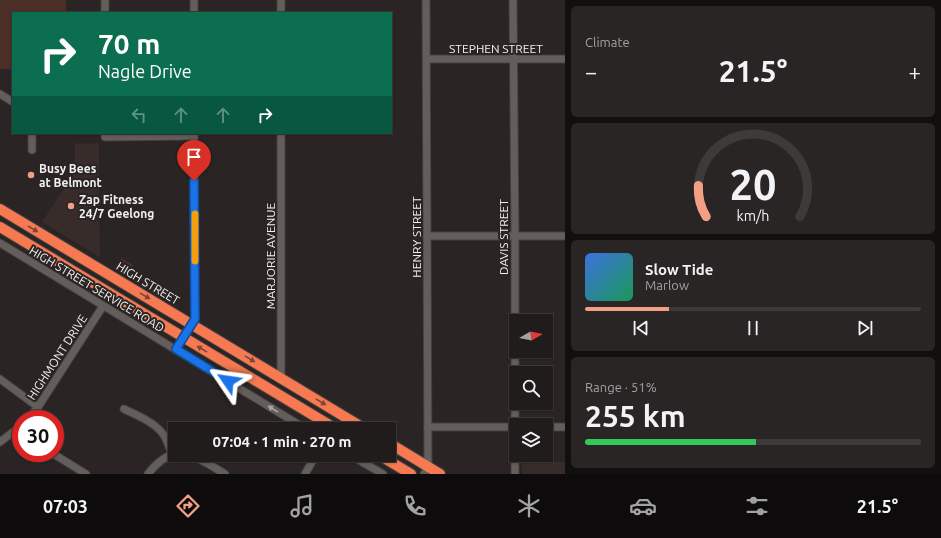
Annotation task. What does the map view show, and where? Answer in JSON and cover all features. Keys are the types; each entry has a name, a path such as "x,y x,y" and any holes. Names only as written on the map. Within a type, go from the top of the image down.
{"highway":[{"name":"HIGH STREET","path":"0,209 354,422"},
{"path":"0,226 323,422"},
{"path":"396,448 426,470 440,474"},
{"path":"391,462 411,474"}],"street":[{"path":"105,0 105,12"},
{"path":"194,0 194,12"},
{"path":"281,0 281,12"},
{"name":"HENRY STREET","path":"426,0 428,427 426,470"},
{"name":"DAVIS STREET","path":"513,0 515,418"},
{"name":"STEPHEN STREET","path":"427,59 565,58"},
{"path":"0,94 12,101"},
{"path":"32,134 32,150"},
{"name":"MARJORIE AVENUE","path":"281,134 281,378"},
{"path":"106,135 194,135 195,319 176,349"},
{"path":"427,236 565,236"},
{"name":"HIGH STREET SERVICE ROAD","path":"0,243 295,422"},
{"name":"HIGHMONT DRIVE","path":"36,410 103,306"},
{"path":"0,379 38,407"},
{"path":"124,408 159,429 168,443"},
{"path":"338,422 342,415"},
{"path":"428,427 509,427"},
{"path":"553,427 565,427"},
{"path":"0,442 12,433"},
{"path":"148,474 160,461 168,458"},
{"path":"64,461 84,474"},
{"path":"204,462 225,474"},
{"path":"304,474 312,462"},
{"path":"362,462 383,474"},
{"name":"DAVIS STREET","path":"515,462 515,474"}],"shaded area":[{"path":"0,0 66,0 66,12 12,12 12,69 0,69"},
{"path":"99,143 100,257 42,222 75,172 75,144"},
{"path":"121,258 133,265 128,273 116,266"},
{"path":"522,462 565,462 565,474 522,474"}],"slow traffic":[{"path":"195,214 195,261"}],"place":[{"name":"Busy Bees at Belmont","path":"31,175"},
{"name":"Zap Fitness 24/7 Geelong","path":"71,206"}],"route":[{"path":"194,181 195,319 176,349 228,381"}]}
